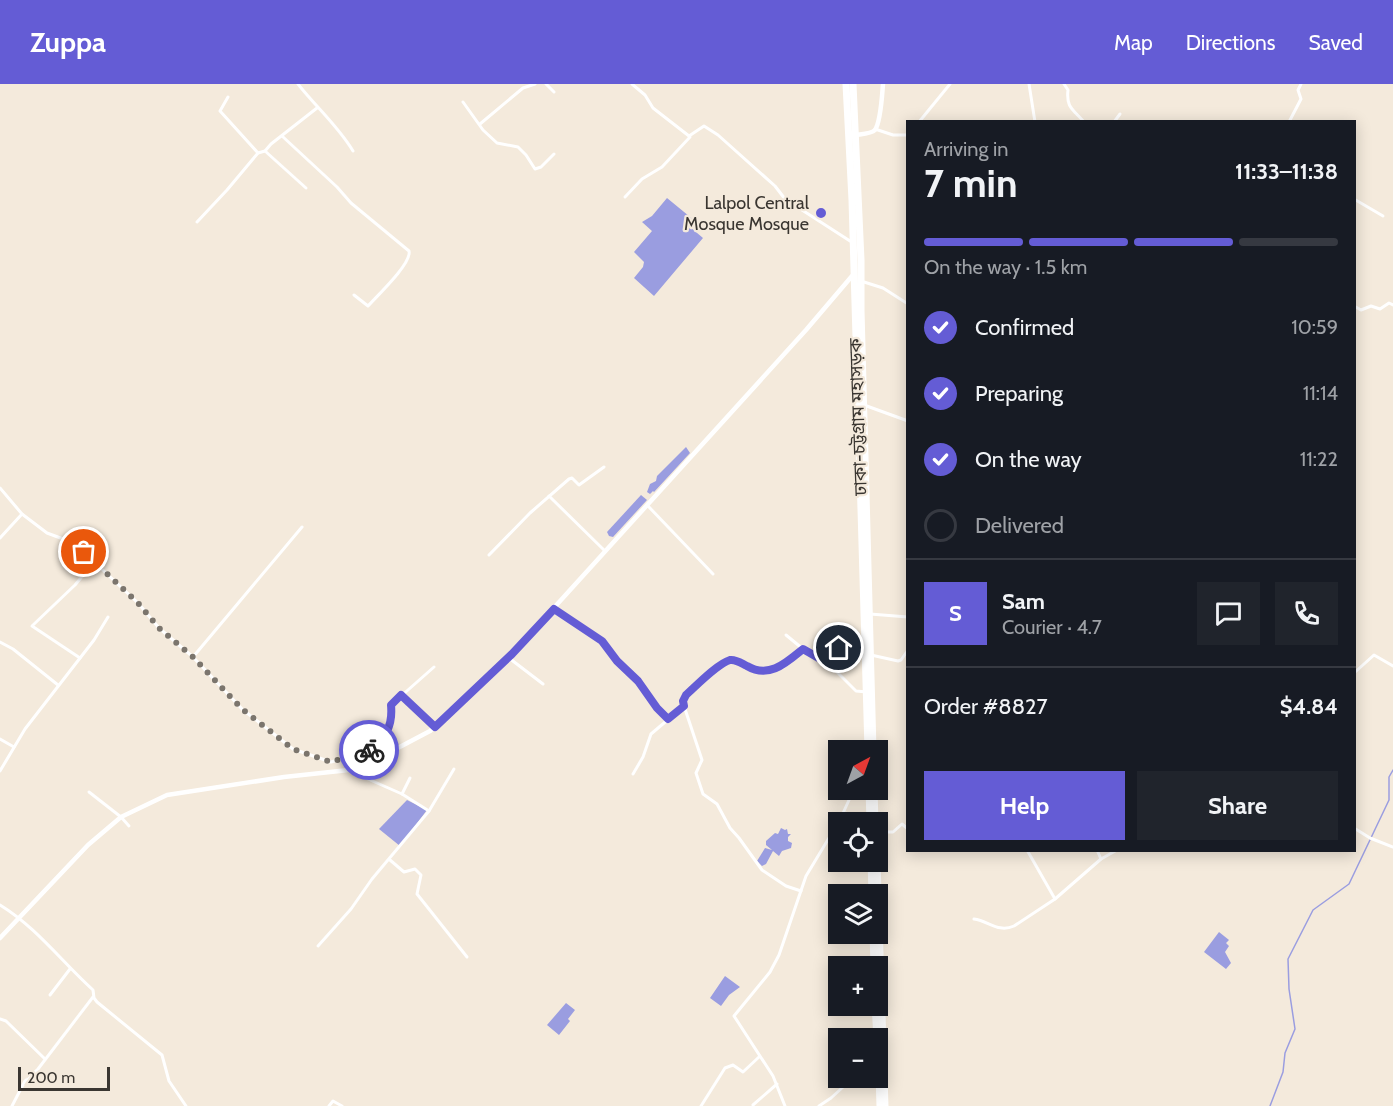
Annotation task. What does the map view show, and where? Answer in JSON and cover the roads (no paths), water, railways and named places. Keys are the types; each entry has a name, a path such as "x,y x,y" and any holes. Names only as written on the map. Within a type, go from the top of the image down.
{"highway":[{"name":"ঢাকা-চট্টগ্রাম মহাসড়ক","path":"850,84 855,208 861,260 858,312 864,532 870,614 868,740"},
{"name":"ঢাকা-চট্টগ্রাম মহাসড়ক","path":"850,94 855,135 852,155"},
{"name":"ঢাকা-চট্টগ্রাম মহাসড়ক","path":"858,312 863,405 864,532"},
{"name":"ঢাকা-চট্টগ্রাম মহাসড়ক","path":"865,542 872,740"},
{"path":"877,872 885,1106"},
{"path":"879,1088 880,1106"}],"main road":[{"path":"855,135 873,132 875,129 880,112 883,84"},
{"path":"855,208 850,241 852,285 858,312"},
{"path":"855,208 861,215 863,236 864,282 858,312"},
{"path":"0,938 88,845 121,817 167,795 284,777 358,769 430,731 509,657 554,609 852,276"},
{"path":"844,284 852,285"}],"street":[{"path":"298,84 353,151"},
{"path":"480,124 522,88 535,84"},
{"path":"546,84 554,92"},
{"path":"632,84 656,111 690,137"},
{"path":"921,120 950,84"},
{"path":"1029,84 1035,120"},
{"path":"1064,84 1068,90 1066,100 1068,104 1082,120"},
{"path":"1290,120 1301,99 1298,90 1301,84"},
{"path":"228,97 220,111 258,153"},
{"path":"463,102 483,130 497,143 518,147 526,154 535,169 541,167 554,154"},
{"path":"196,222 258,153 265,152 271,144 317,108"},
{"path":"1116,120 1120,114"},
{"path":"625,197 642,179 662,167 690,137 704,126 718,135 775,186 785,199 850,241"},
{"path":"875,129 893,135 906,135"},
{"path":"282,136 351,203 409,251 410,258 369,306 354,295"},
{"path":"265,152 306,188"},
{"path":"1356,200 1383,216"},
{"path":"864,282 883,288 906,303"},
{"path":"1356,307 1361,310 1371,306 1380,309 1389,303 1393,305"},
{"path":"863,405 906,420"},
{"path":"489,555 530,513 569,479 572,478 579,485 604,467"},
{"path":"0,488 22,514 47,533 74,543 138,603 159,628 193,657 242,709 288,746 303,754 331,762 366,752 388,729 392,721 391,705 434,667"},
{"path":"549,496 605,551"},
{"path":"648,506 713,574"},
{"path":"0,538 22,514"},
{"path":"193,657 302,527"},
{"path":"80,658 32,626 75,585 94,562"},
{"path":"554,609 602,641 668,719"},
{"path":"870,614 906,617"},
{"path":"0,771 14,747 108,617"},
{"path":"786,635 803,649 829,664 839,648 845,644 898,661 906,653"},
{"path":"0,642 13,649 58,685"},
{"path":"801,891 786,886 762,870 730,828 717,804 703,794 696,773 702,760 701,752 683,701 686,695 726,662 736,660 758,671 768,672 789,661 803,649"},
{"path":"1356,671 1374,655 1393,666"},
{"path":"509,657 543,684"},
{"path":"836,671 856,691 867,693"},
{"path":"401,695 435,727"},
{"path":"633,774 651,734 684,706"},
{"path":"0,739 14,747"},
{"path":"358,769 368,779 402,794 429,811"},
{"path":"318,945 351,909 372,879 429,811 454,770"},
{"path":"402,794 410,778"},
{"path":"89,792 129,826"},
{"path":"845,811 850,800"},
{"path":"888,832 893,832 902,824 906,827"},
{"path":"1356,829 1370,838 1393,847"},
{"path":"785,1106 773,1076 734,1016 770,972 779,956 806,876 828,840"},
{"path":"1027,852 1055,899"},
{"path":"1097,852 1101,859"},
{"path":"974,919 982,920 996,928 1009,928 1055,899 1101,859 1113,852"},
{"path":"390,860 404,872 415,869 422,875 417,894 467,957"},
{"path":"0,905 20,917 93,990 97,1002 162,1055 169,1081 186,1106"},
{"path":"50,995 70,969"},
{"path":"12,1106 25,1081 38,1069 92,1000 93,995"},
{"path":"0,1019 6,1021 45,1059"},
{"path":"701,1106 725,1068 733,1065 742,1072 759,1057"},
{"path":"753,1105 777,1084"},
{"path":"819,1106 842,1088"},
{"path":"328,1106 333,1101 342,1106"}],"water":[{"path":"667,198 695,221 690,227 703,238 654,296 634,278 643,267 644,262 634,252 652,231 642,222 652,216"},
{"path":"686,447 690,453 654,492 650,494 647,492 650,484 656,481 657,476"},
{"path":"641,495 647,500 613,537 609,536 607,532"},
{"path":"407,800 427,810 400,846 379,829"},
{"path":"781,828 787,829 788,834 791,834 788,841 792,843 791,848 782,851 779,856 773,851 766,864 762,866 757,861 765,848 772,850 766,845 766,841 775,833 778,834"},
{"path":"1219,932 1229,940 1226,943 1229,946 1225,952 1231,963 1226,969 1204,952"},
{"path":"725,976 740,987 729,995 721,1006 710,998"},
{"path":"566,1003 575,1010 559,1035 547,1025"}],"waterway":[{"path":"1270,1106 1283,1072 1285,1053 1295,1029 1289,989 1288,959 1313,910 1349,884 1389,800 1389,777 1393,770"}],"place":[{"name":"Lalpol Central Mosque Mosque","path":"821,213"}]}
